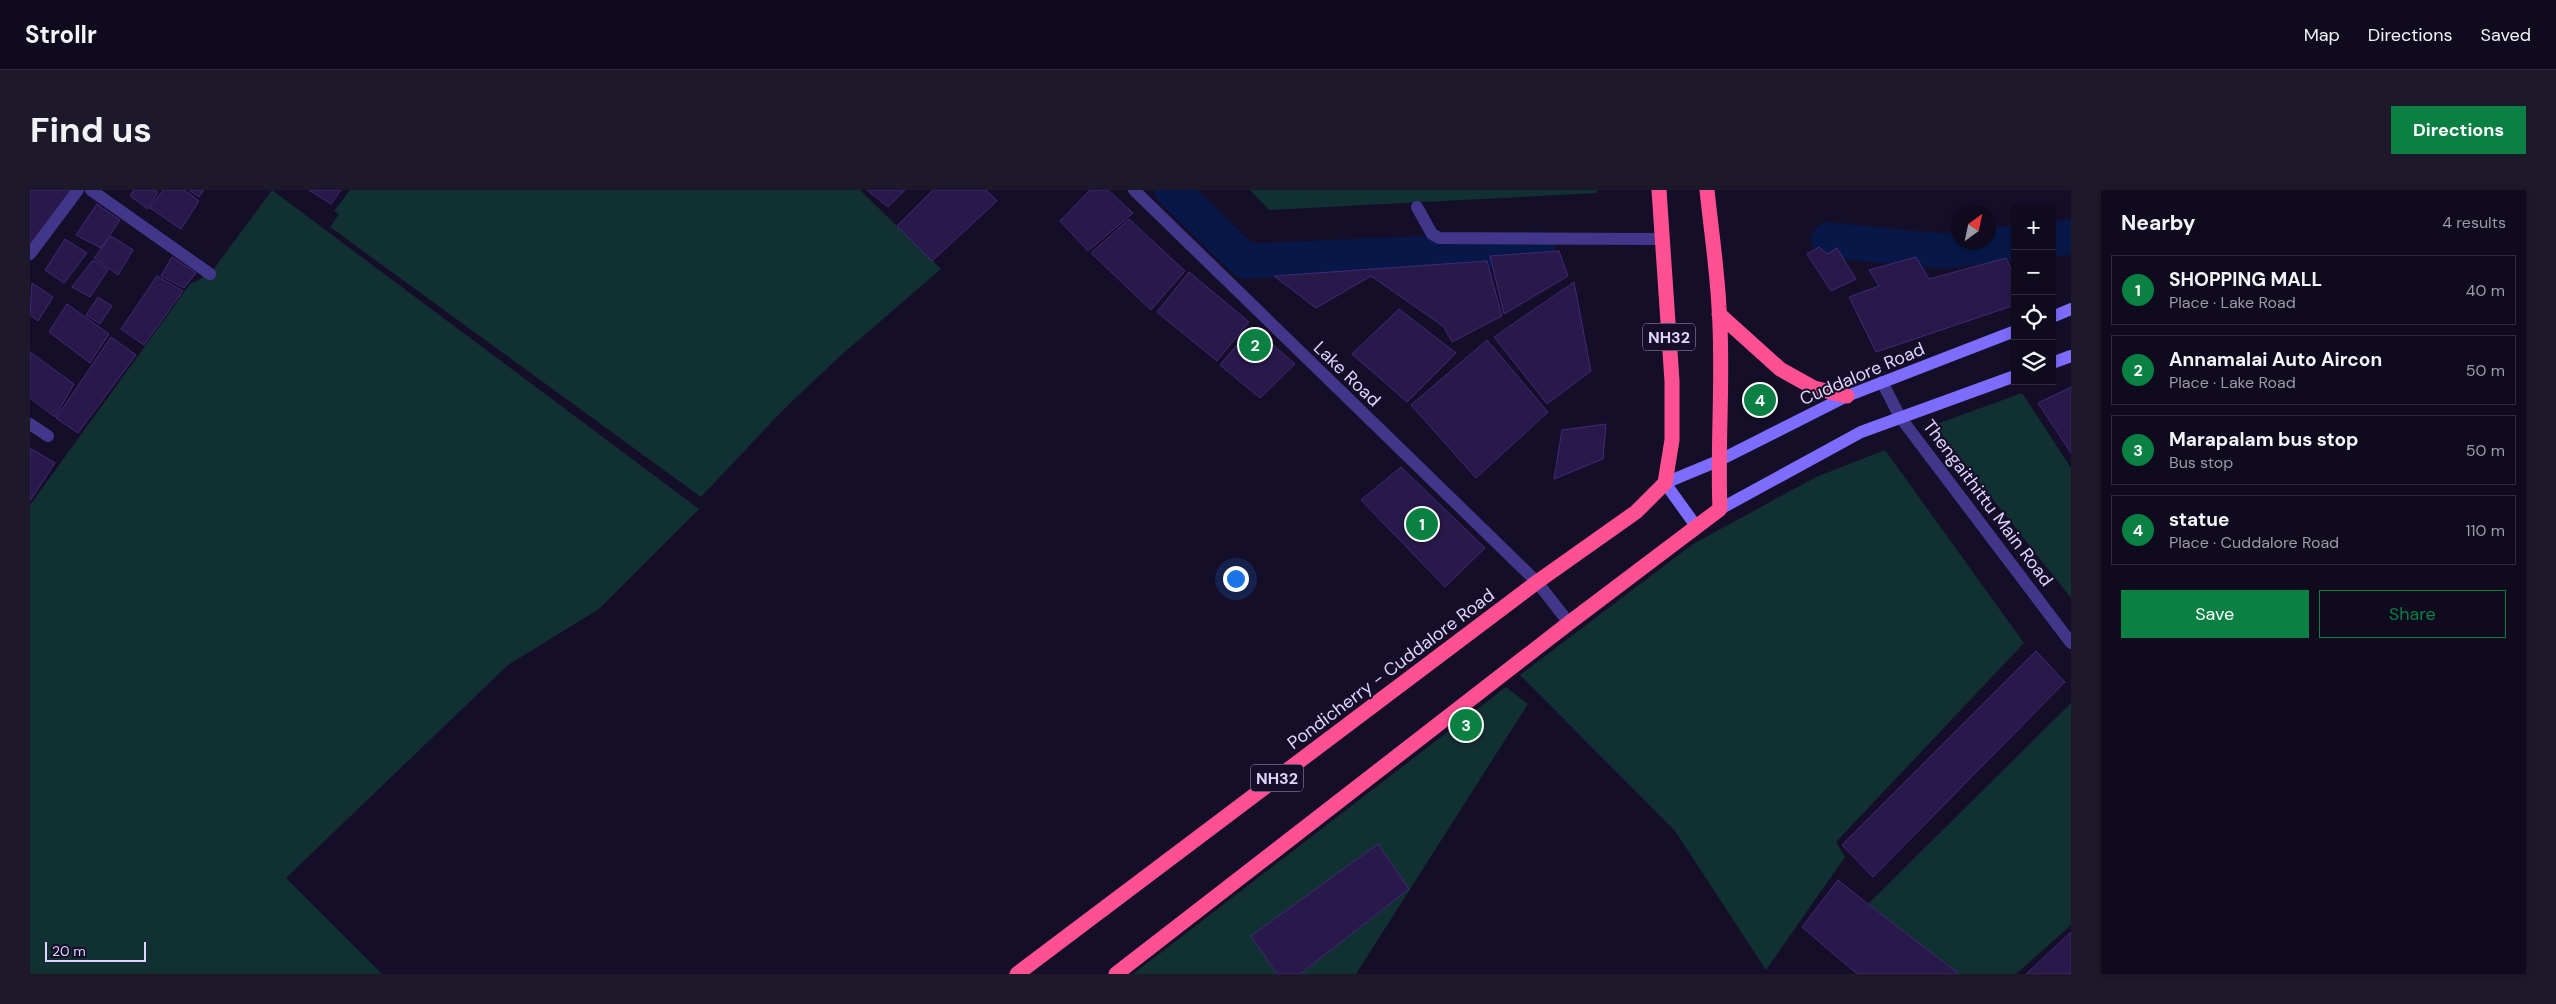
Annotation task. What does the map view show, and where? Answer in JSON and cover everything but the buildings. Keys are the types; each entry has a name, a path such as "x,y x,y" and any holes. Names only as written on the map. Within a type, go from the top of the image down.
{"highway":[{"name":"NH32","path":"1659,190 1672,381 1672,440 1665,483"},
{"name":"NH32","path":"1707,190 1720,314 1721,399 1718,461 1720,509"},
{"path":"1720,314 1780,369 1814,388 1847,396"},
{"name":"Pondicherry - Cuddalore Road","path":"1017,974 1537,582 1636,512 1665,483"},
{"path":"1116,974 1569,623 1720,509"}],"main road":[{"path":"2056,315 2071,309"},
{"name":"Cuddalore Road","path":"1665,483 1718,461 1847,396 2011,333"},
{"path":"2056,362 2071,356"},
{"path":"1720,509 1861,432 2011,377"},
{"path":"1665,483 1696,526"}],"street":[{"path":"30,254 78,190"},
{"path":"91,190 210,274"},
{"name":"Lake Road","path":"1134,190 1537,582 1569,623"},
{"path":"1417,207 1432,234 1439,238 1663,239"},
{"name":"Thengaithittu Main Road","path":"1882,382 1900,417 2071,643"},
{"path":"30,424 48,436"}],"green space":[{"path":"272,190 699,509 599,609 508,665 286,878 382,974 30,974 30,505 190,284 210,274"},
{"path":"350,190 860,190 941,269 839,357 785,408 701,497 330,227 339,214 334,211"},
{"path":"1250,190 1597,190 1597,193 1269,210"},
{"path":"2022,393 2071,468 2071,598 1934,425"},
{"path":"1885,450 2024,643 1836,842 1845,857 1766,970 1675,831 1520,675 1693,544 1816,477"},
{"path":"1506,687 1528,704 1356,974 1133,974"},
{"path":"2071,703 2071,925 2016,974 1959,974 1868,904"}],"waterway":[{"path":"1172,190 1245,261 1538,249"},
{"path":"2056,239 2071,237"},
{"path":"1829,240 1940,251 2011,243"}],"place":[{"name":"Annamalai Auto Aircon","path":"1255,345"},
{"name":"statue","path":"1760,400"},
{"name":"SHOPPING MALL","path":"1422,524"},
{"name":"Marapalam bus stop","path":"1466,725"}]}
